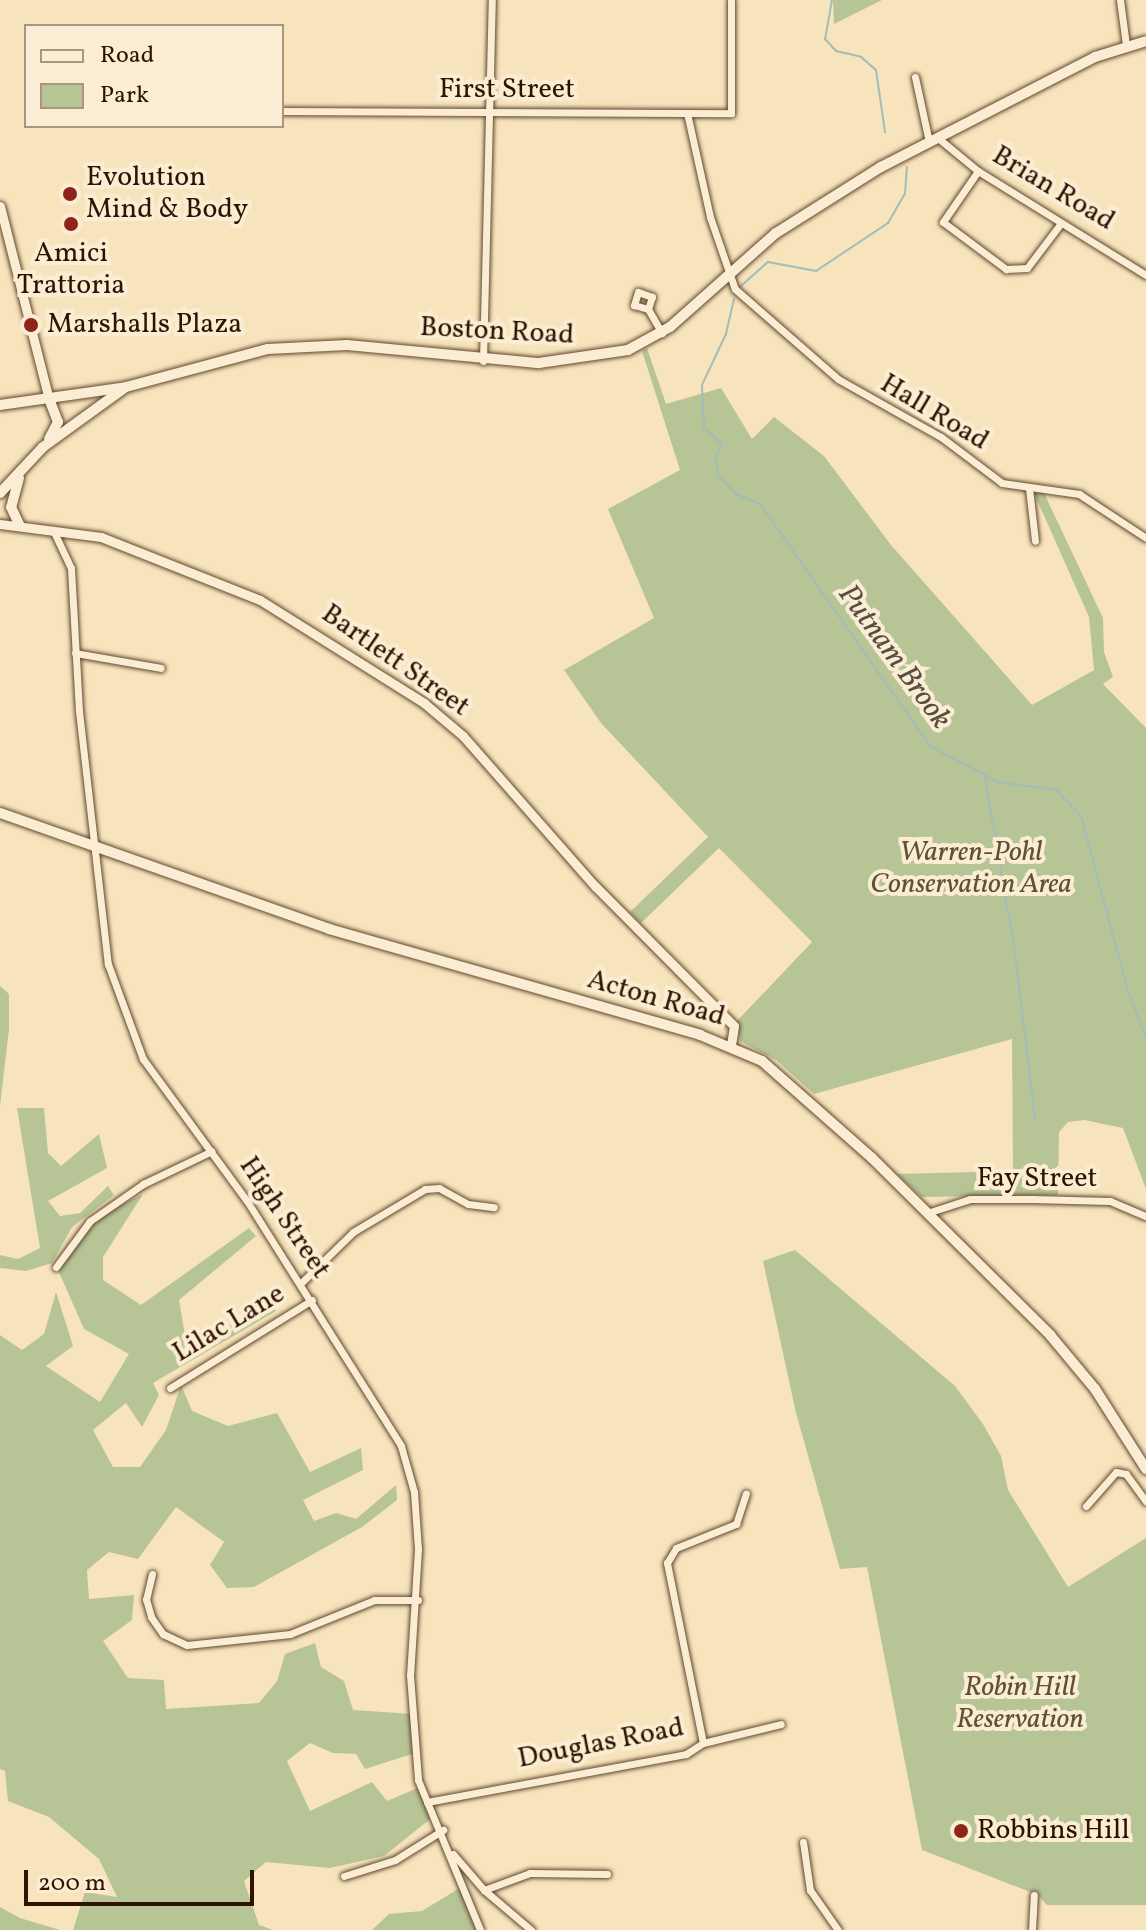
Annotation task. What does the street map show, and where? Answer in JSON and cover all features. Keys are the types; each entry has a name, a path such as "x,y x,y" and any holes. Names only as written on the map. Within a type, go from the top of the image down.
{"main road":[{"name":"Boston Road","path":"0,405 126,387 268,349 347,345 483,361 578,362 628,350 662,333 788,225 934,140 1126,45 1146,41"},
{"path":"43,447 126,387"},
{"path":"48,396 58,415"},
{"path":"22,402 42,403 58,415"},
{"path":"0,493 20,476 43,447 58,415"},
{"path":"19,524 11,507 20,476"},
{"name":"Acton Road","path":"0,813 94,849 343,934 731,1045 793,1083 1065,1351 1146,1469"}],"street":[{"path":"483,361 492,0"},
{"name":"First Street","path":"284,111 731,113 731,0"},
{"path":"1120,0 1126,45"},
{"path":"915,77 934,140"},
{"path":"687,113 727,275"},
{"name":"Brian Road","path":"934,140 978,171 1146,275"},
{"path":"978,171 943,222 1006,269 1027,268 1061,223"},
{"path":"0,206 48,396"},
{"name":"Hall Road","path":"727,275 735,289 838,379 941,437 1004,484 1091,498 1146,538"},
{"path":"648,309 662,333"},
{"path":"1029,488 1035,541"},
{"name":"Bartlett Street","path":"0,524 19,524 101,537 260,600 424,703 463,736 595,886 734,1026 731,1045"},
{"name":"High Street","path":"51,529 71,568 75,653 108,964 143,1059 212,1151 301,1283 387,1417 407,1460 416,1518 418,1600 411,1687 416,1764 427,1802 443,1830 480,1930"},
{"path":"75,653 161,668"},
{"path":"56,1267 90,1221 143,1184 212,1151"},
{"path":"301,1283 353,1232 425,1189 439,1188 468,1204 494,1207"},
{"name":"Fay Street","path":"927,1213 970,1199 1032,1199 1110,1201 1146,1216"},
{"name":"Lilac Lane","path":"170,1388 312,1300"},
{"path":"1086,1506 1116,1472 1126,1474 1146,1502"},
{"path":"703,1743 667,1563 676,1548 736,1524 746,1494"},
{"path":"152,1574 146,1599 151,1617 163,1634 187,1645 290,1634 374,1600 418,1600"},
{"name":"Douglas Road","path":"427,1802 686,1754 703,1743 781,1724"},
{"path":"344,1876 395,1860 443,1830"},
{"path":"803,1842 810,1890 838,1930"},
{"path":"452,1853 484,1890 531,1930"},
{"path":"484,1890 530,1873 607,1874"},
{"path":"1032,1930 1034,1895"}],"green space":[{"path":"833,0 882,0 834,24"},
{"name":"Warren-Pohl Conservation Area","path":"647,348 666,404 721,388 752,439 774,417 824,456 891,545 1032,705 1094,670 1089,617 1034,493 1044,493 1103,618 1104,652 1113,677 1103,684 1146,728 1146,1189 1123,1128 1084,1120 1068,1122 1059,1132 1058,1195 922,1197 897,1174 1013,1171 1012,1039 814,1094 776,1060 740,1041 737,1021 812,942 719,848 641,923 630,912 708,837 601,723 564,670 654,618 608,509 680,470 642,351"},
{"path":"0,986 9,994 9,1029 0,1106"},
{"path":"17,1108 44,1108 48,1153 61,1166 99,1134 107,1168 48,1201 60,1216 80,1213 108,1186 114,1195 72,1227 52,1263 26,1271 0,1268 0,1255 18,1259 40,1248"},
{"path":"143,1194 103,1257 103,1280 141,1305 249,1228 256,1236 179,1300 187,1347 271,1305 276,1311 153,1383 159,1395 142,1427 126,1403 93,1430 113,1467 140,1467 166,1430 181,1385 192,1411 228,1426 277,1413 310,1472 361,1448 363,1470 303,1500 314,1521 336,1513 356,1519 396,1485 397,1500 362,1527 254,1587 227,1588 210,1565 224,1542 176,1507 138,1559 109,1552 87,1570 89,1599 134,1595 132,1620 103,1641 128,1678 164,1680 166,1709 259,1703 277,1681 285,1654 315,1643 321,1667 344,1681 353,1710 413,1714 415,1753 365,1769 356,1754 333,1753 310,1743 287,1761 310,1811 372,1782 387,1801 420,1787 434,1816 384,1856 330,1868 266,1862 244,1881 259,1925 273,1930 73,1930 85,1892 117,1897 99,1859 49,1817 8,1801 5,1771 0,1769 0,1335 22,1350 44,1334 56,1292 73,1346 46,1366 100,1402 129,1354 84,1329 58,1270 90,1221"},
{"name":"Robin Hill Reservation","path":"795,1250 955,1386 983,1424 1001,1456 1008,1490 1068,1587 1146,1538 1146,1905 1047,1905 1038,1895 922,1850 867,1567 840,1569 796,1413 763,1261"},
{"path":"463,1886 480,1930 372,1930 389,1914 422,1911"},
{"path":"0,1907 20,1918 60,1930 0,1930"}],"waterway":[{"name":"Putnam Brook","path":"832,0 825,39 836,51 861,57 876,70 885,132"},
{"name":"Putnam Brook","path":"741,286 768,262 816,271 888,223 905,194 907,167"},
{"name":"Putnam Brook","path":"734,299 726,334 702,385 704,428 722,444 715,459 718,475 736,494 760,504 930,746 998,782 1056,790 1081,816 1128,992 1146,1037"},
{"path":"985,777 1015,952 1035,1119"}],"place":[{"name":"Evolution Mind & Body","path":"70,194"},
{"name":"Amici Trattoria","path":"71,224"},
{"name":"Marshalls Plaza","path":"31,325"},
{"name":"Robbins Hill","path":"961,1831"}]}
